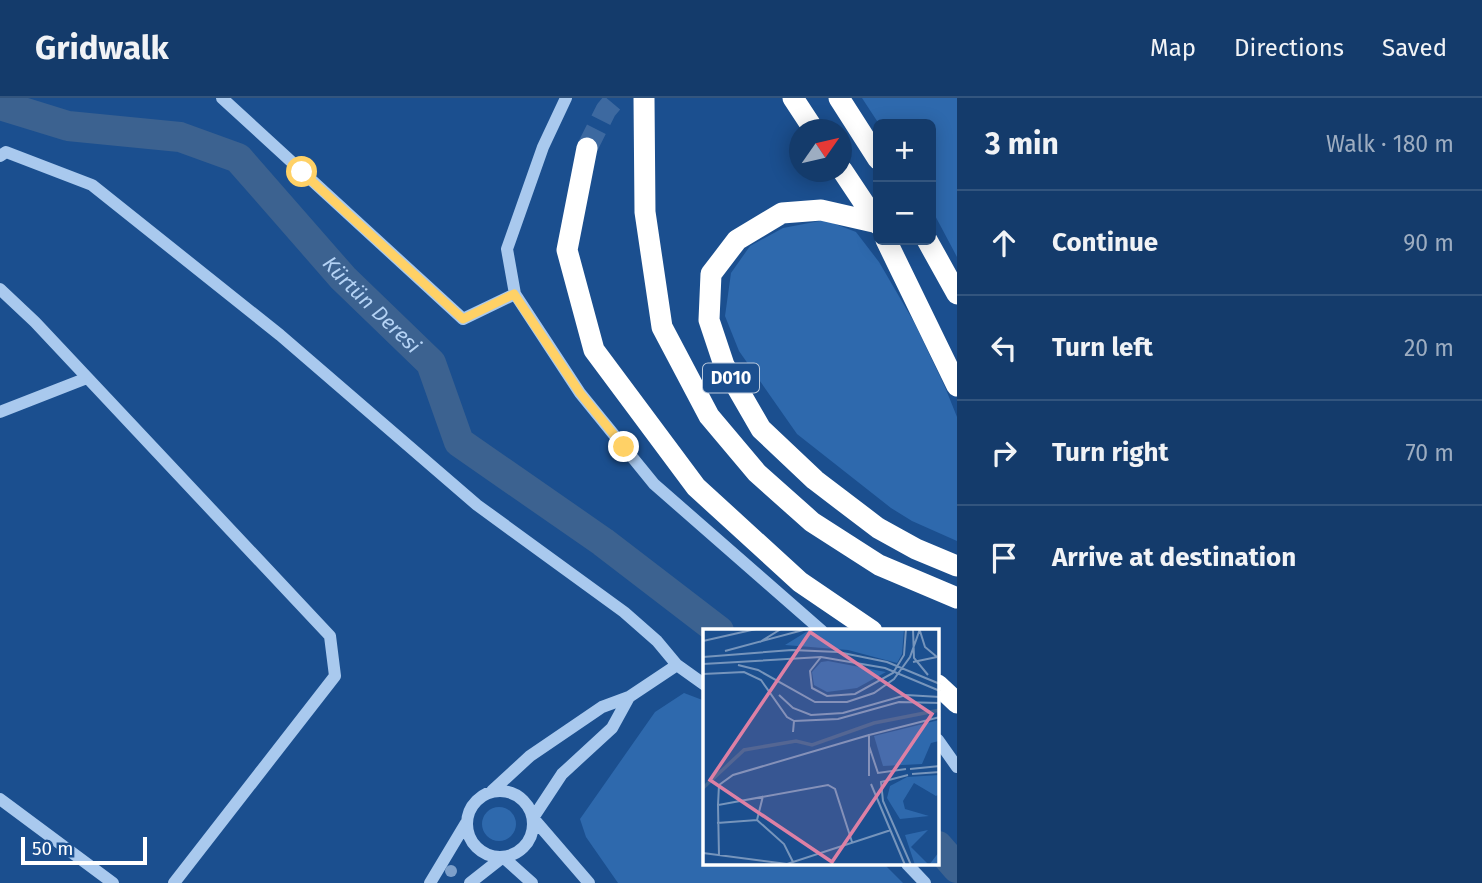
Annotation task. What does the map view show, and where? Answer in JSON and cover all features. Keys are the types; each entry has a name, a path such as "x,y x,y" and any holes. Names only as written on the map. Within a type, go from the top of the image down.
{"highway":[{"path":"644,98 645,212 662,327 709,416 757,473 813,522 879,565 957,598"},
{"path":"793,98 807,119"},
{"path":"839,98 873,151"},
{"path":"587,148 567,250 594,350 696,488 800,582 869,629"},
{"path":"850,182 873,216"},
{"name":"D010","path":"873,223 821,210 782,213 737,240 711,274 709,320 724,365 761,429 815,480 878,528 957,566"},
{"path":"888,245 957,386"},
{"path":"930,245 957,293"},
{"path":"940,686 957,703"}],"street":[{"path":"222,98 463,319 514,294"},
{"path":"566,98 543,147 507,249 514,294 580,393 654,484 820,629"},
{"path":"0,156 6,152 92,185 280,335 477,505 624,612 657,641 677,666 703,684"},
{"path":"0,289 35,322 330,636 335,676 174,883"},
{"path":"0,412 87,378"},
{"path":"492,791 530,756 581,721 602,707 629,697 677,666"},
{"path":"533,818 562,774 612,728 629,697"},
{"path":"940,743 957,767"},
{"path":"503,790 523,799 533,818 530,840 513,855 503,857 492,856 473,844 466,823 473,803 482,795 503,790"},
{"path":"0,799 113,883"},
{"path":"533,818 589,883"},
{"path":"430,883 466,823"},
{"path":"470,883 503,857"},
{"path":"503,857 532,883"},
{"path":"909,866 925,883"}],"shaded area":[{"path":"862,98 957,98 957,257 936,217 936,119 876,119"},
{"path":"825,220 856,232 879,262 914,322 945,387 957,417 957,541 912,521 891,508 797,434 739,351 725,316 731,273 750,246 783,228"},
{"path":"684,693 703,700 703,866 886,866 903,883 618,883 586,837 580,819 655,712"},
{"path":"499,807 511,812 516,824 511,836 499,841 487,836 482,824 487,812"}],"waterway":[{"name":"Kürtün Deresi","path":"0,105 68,126 180,137 238,158 343,278 431,363 459,442 603,542 716,629"},
{"name":"Kürtün Deresi","path":"940,848 957,868"}],"tunnel":[{"path":"587,148 606,110 616,98"}],"route":[{"path":"302,172 463,319 514,294 580,393 624,447"}]}
